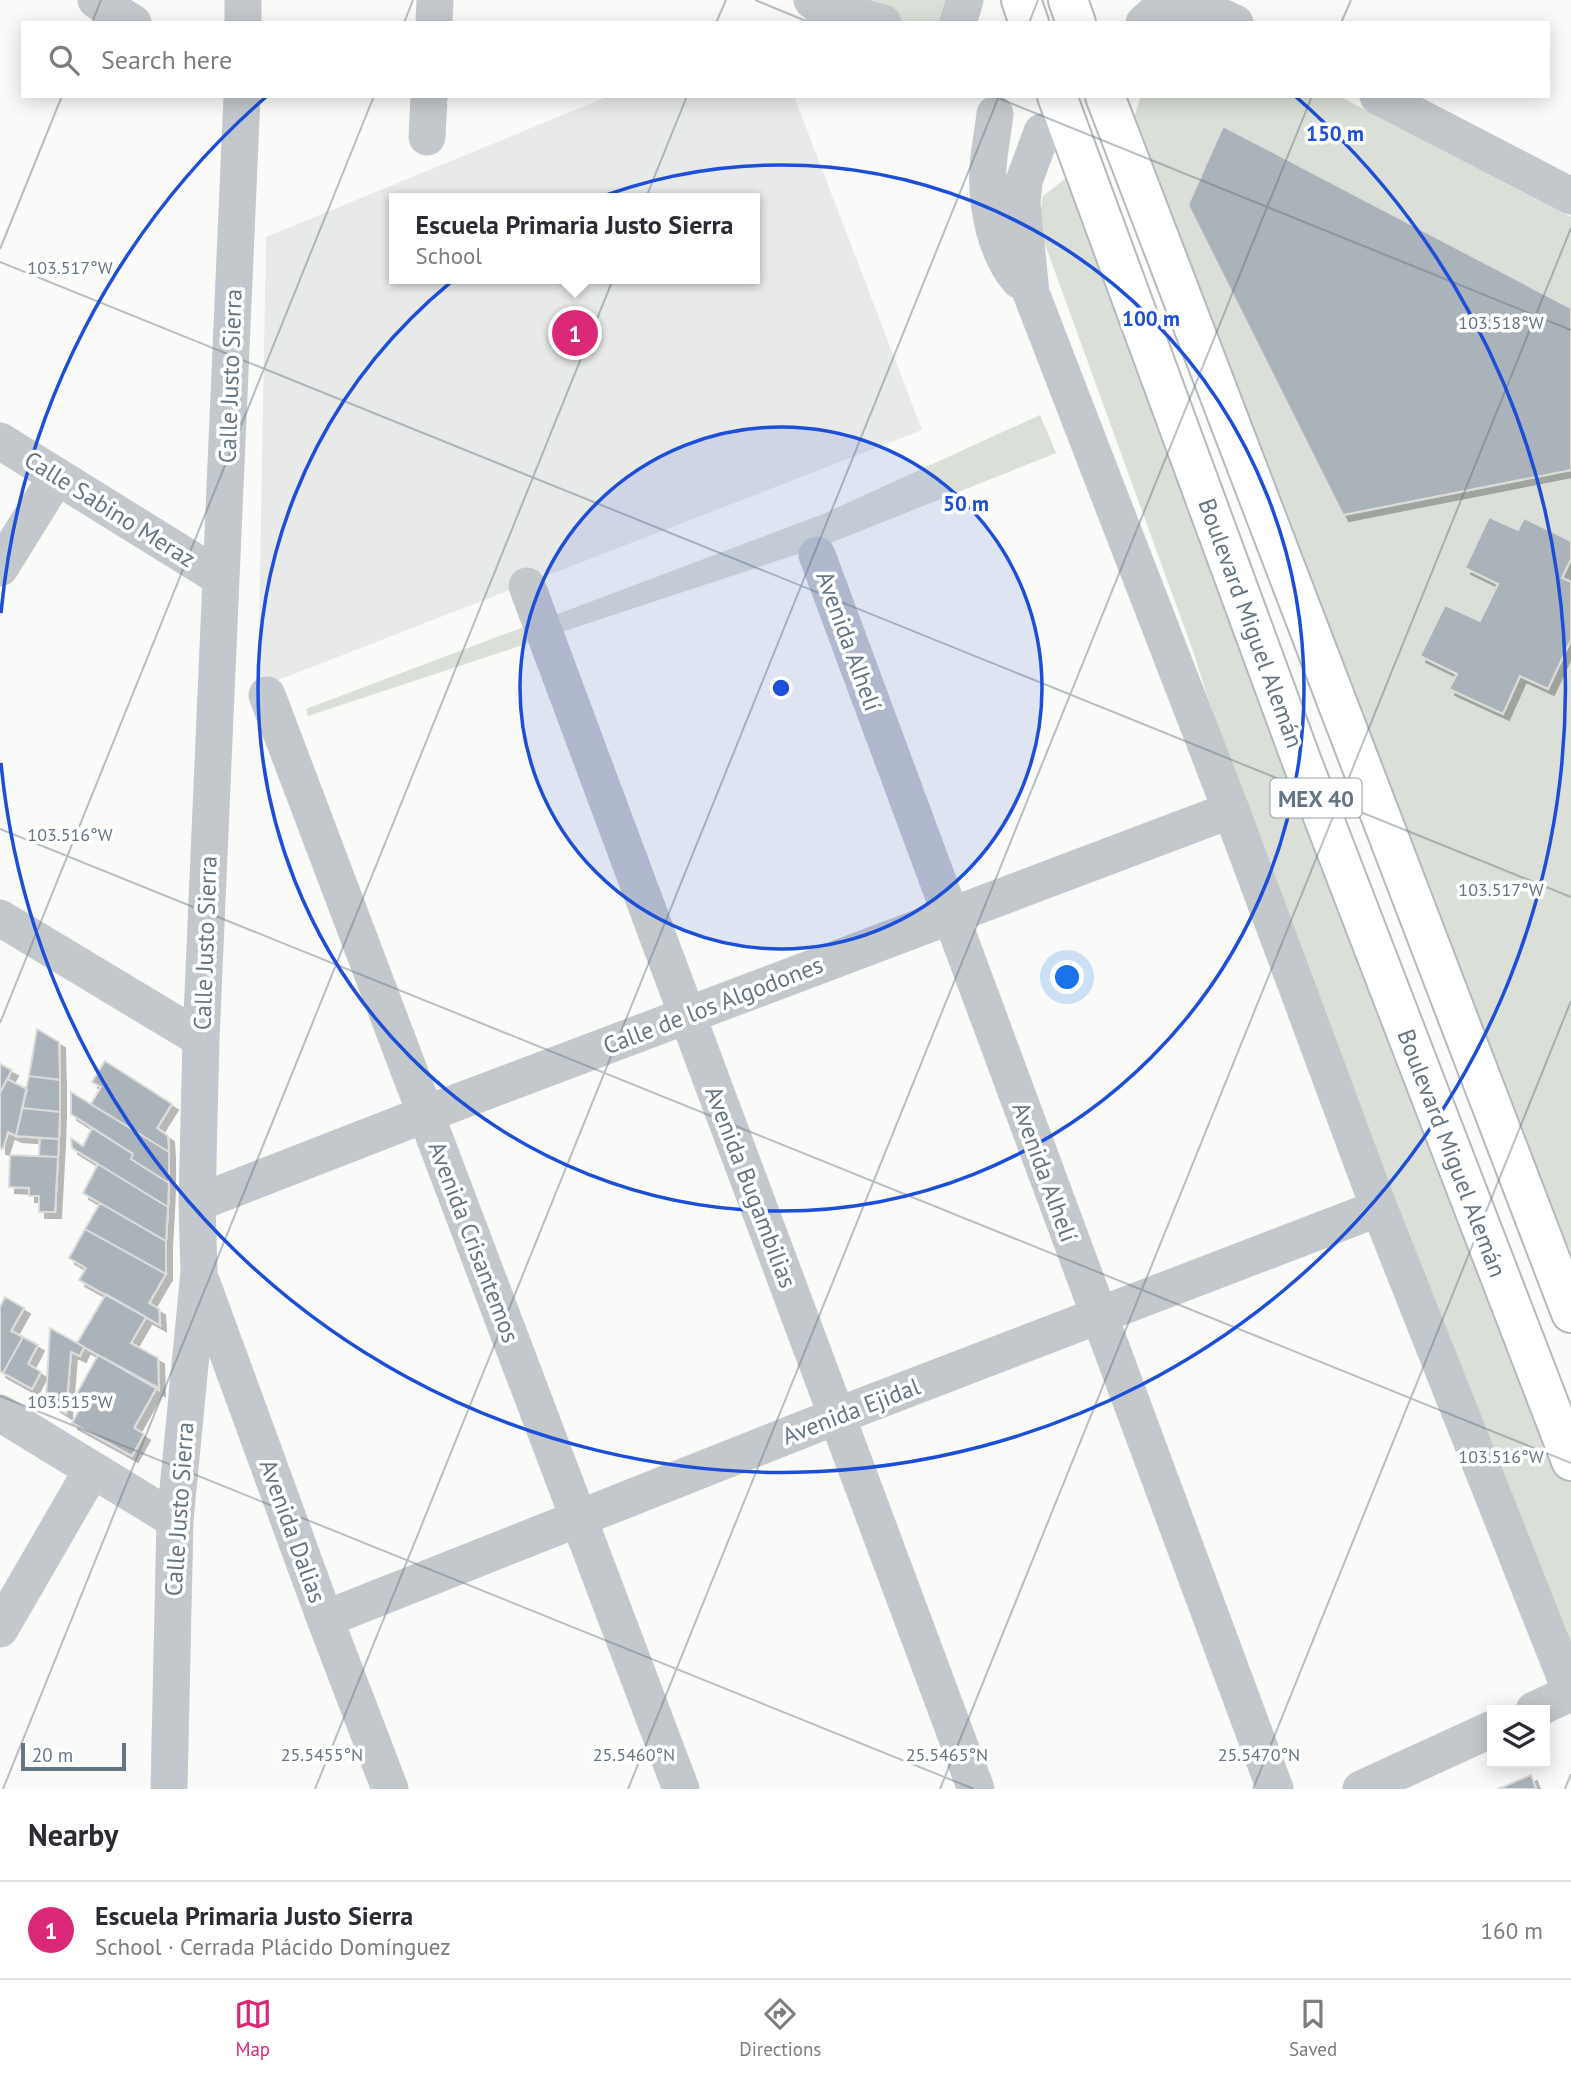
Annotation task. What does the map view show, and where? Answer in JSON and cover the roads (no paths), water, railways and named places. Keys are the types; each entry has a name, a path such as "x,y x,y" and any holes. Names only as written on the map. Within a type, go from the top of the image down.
{"main road":[{"path":"1021,0 1028,21"},
{"path":"1068,0 1075,21"},
{"name":"Boulevard Miguel Alemán","path":"1113,101 1571,1313"},
{"name":"Boulevard Miguel Alemán","path":"1056,120 1571,1461"}],"street":[{"path":"96,0 131,21"},
{"path":"243,0 243,21"},
{"path":"433,21 435,0"},
{"path":"812,0 818,5 876,21"},
{"path":"959,21 965,0"},
{"path":"1136,0 1143,21"},
{"path":"1146,21 1153,15 1187,2 1230,21"},
{"name":"Calle Justo Sierra","path":"169,1789 175,1520 198,1272 201,1039 242,98"},
{"path":"427,137 429,98"},
{"path":"1382,98 1571,195"},
{"path":"986,105 1018,126 1056,120 1095,121 1113,101"},
{"path":"986,105 990,205 1003,257 1010,270 1031,293"},
{"path":"1056,120 1024,181 1022,204 1031,293 1231,810 1379,1208 1571,1693 1545,1705"},
{"name":"Calle Sabino Meraz","path":"0,440 221,578"},
{"path":"0,568 57,476"},
{"name":"Avenida Alhelí","path":"817,555 1275,1789"},
{"name":"Avenida Bugambilias","path":"527,586 976,1789"},
{"name":"Avenida Crisantemos","path":"267,695 681,1789"},
{"name":"Calle de los Algodones","path":"197,1203 1231,810"},
{"path":"0,918 201,1039"},
{"name":"Avenida Ejidal","path":"325,1619 837,1416 1379,1208"},
{"name":"Avenida Dalias","path":"198,1272 390,1789"},
{"path":"0,1413 175,1520"},
{"path":"0,1629 92,1470"},
{"path":"1361,1789 1487,1731"}],"place":[{"name":"Escuela Primaria Justo Sierra","path":"575,333"}]}
